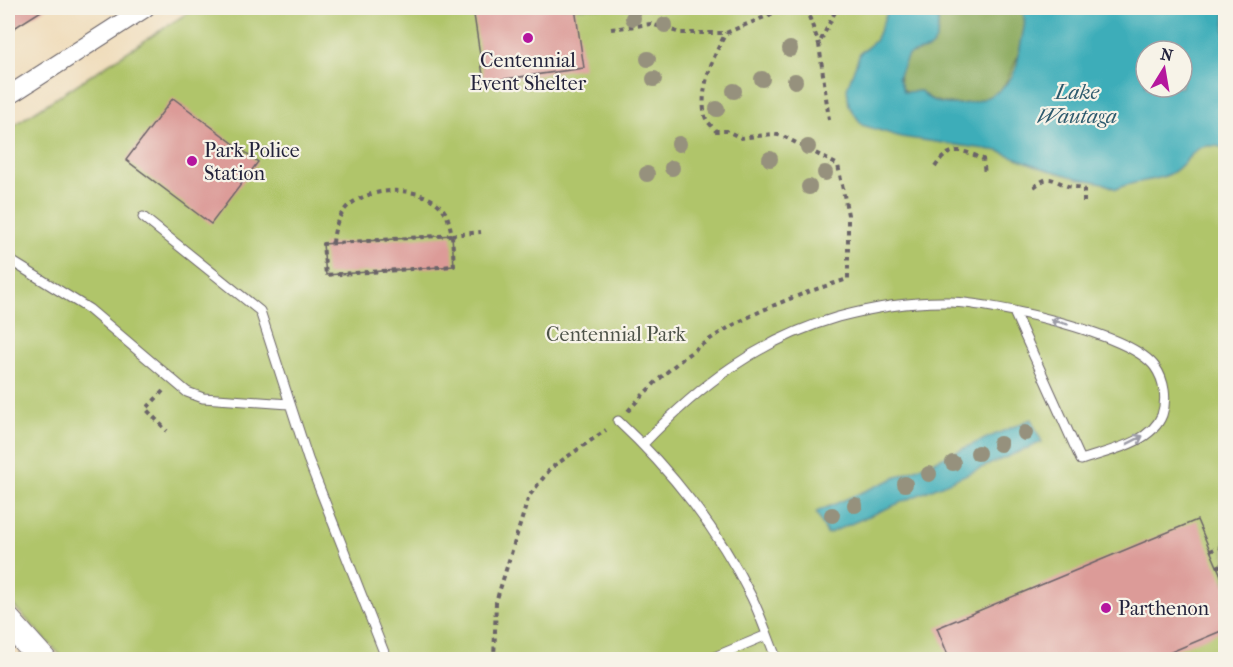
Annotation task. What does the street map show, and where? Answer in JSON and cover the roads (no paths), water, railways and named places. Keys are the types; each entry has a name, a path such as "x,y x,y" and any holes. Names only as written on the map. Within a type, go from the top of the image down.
{"main road":[{"path":"8,621 43,660"}],"street":[{"path":"8,96 145,8"}],"lane":[{"path":"143,217 260,311 308,459 387,660"},
{"path":"8,259 88,309 187,393 203,398 290,404"},
{"path":"643,444 693,394 730,366 807,327 866,310 924,302 953,302 1014,312 1077,327 1144,357 1155,367 1162,382 1164,404 1161,417 1153,428 1130,443 1081,460 1040,374 1014,312"},
{"path":"618,421 643,444 718,538 751,596 777,660"},
{"path":"707,660 767,635"}],"water":[{"name":"Lake Wautaga","path":"889,8 942,8 934,44 928,49 908,55 898,77 904,92 921,91 929,98 939,102 963,104 997,92 1013,75 1024,26 1021,8 1225,8 1225,148 1205,146 1193,153 1170,174 1116,189 1103,183 1042,168 999,151 901,137 862,125 849,106 847,88 860,53 875,41"},
{"path":"1031,419 1042,442 827,534 816,512"}],"place":[{"name":"Centennial Event Shelter","path":"528,38"},
{"name":"Park Police Station","path":"192,161"},
{"name":"Parthenon","path":"1106,608"}],"park label":[{"name":"Centennial Park","path":"616,334"}]}
